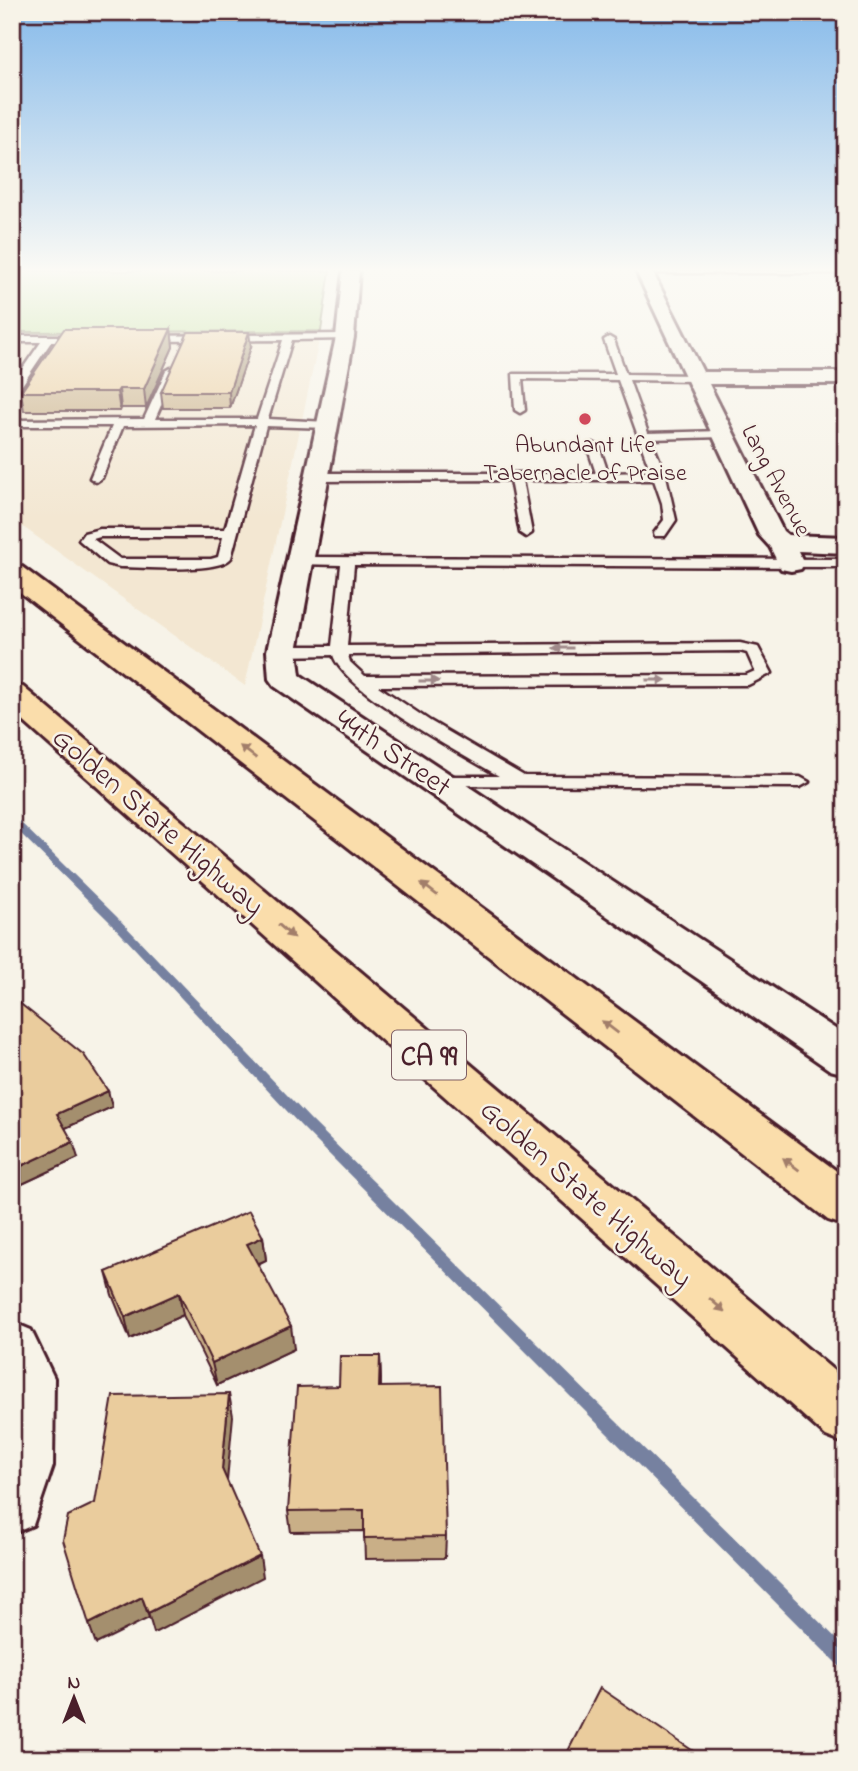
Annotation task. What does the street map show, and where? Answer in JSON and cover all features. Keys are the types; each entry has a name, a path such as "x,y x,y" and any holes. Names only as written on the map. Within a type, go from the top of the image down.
{"highway":[{"path":"12,573 846,1206"},
{"name":"Golden State Highway","path":"12,694 846,1417"}],"street":[{"name":"44th Street","path":"342,354 282,651 285,679 846,1058"},
{"name":"Lang Avenue","path":"683,354 772,535 786,553"},
{"path":"695,378 846,378"},
{"path":"786,553 846,545"},
{"path":"12,1347 26,1378 23,1466 12,1504"}],"lane":[{"path":"12,392 38,354"},
{"path":"231,533 100,533 89,536 86,540 112,561 120,563 212,563 224,558 231,533 260,422 283,354"},
{"path":"614,354 660,476 670,520 660,533"},
{"path":"148,422 175,362"},
{"path":"520,410 517,376 695,378"},
{"path":"12,422 260,422 328,425"},
{"path":"96,478 119,422"},
{"path":"645,436 722,434"},
{"path":"593,446 603,476"},
{"path":"515,476 526,533"},
{"path":"318,477 660,476"},
{"path":"302,561 786,553 846,563"},
{"path":"348,562 339,650 343,663 360,681 424,724 520,781"},
{"path":"282,651 740,647 753,650 764,673 748,680 360,681"},
{"path":"437,781 800,782"}],"shaded area":[{"path":"12,354 316,354 245,686 12,519"}],"building":[{"path":"47,354 160,354 144,389 119,389 117,392 21,392"},
{"path":"178,354 242,354 229,392 161,392"},
{"path":"12,997 84,1055 108,1091 57,1114 73,1142 15,1169 12,1165"},
{"path":"249,1211 263,1237 247,1244 291,1326 212,1363 179,1293 125,1317 106,1272"},
{"path":"340,1356 380,1356 379,1387 442,1386 446,1537 364,1538 364,1510 288,1511 297,1387 339,1386"},
{"path":"229,1394 222,1469 260,1556 148,1613 142,1597 89,1624 63,1540 68,1516 95,1503 113,1396"},
{"path":"600,1688 705,1759 564,1759"}],"waterway":[{"path":"12,819 112,918 305,1122 846,1661"}],"place":[{"name":"Abundant Life Tabernacle of Praise","path":"585,419"}]}
